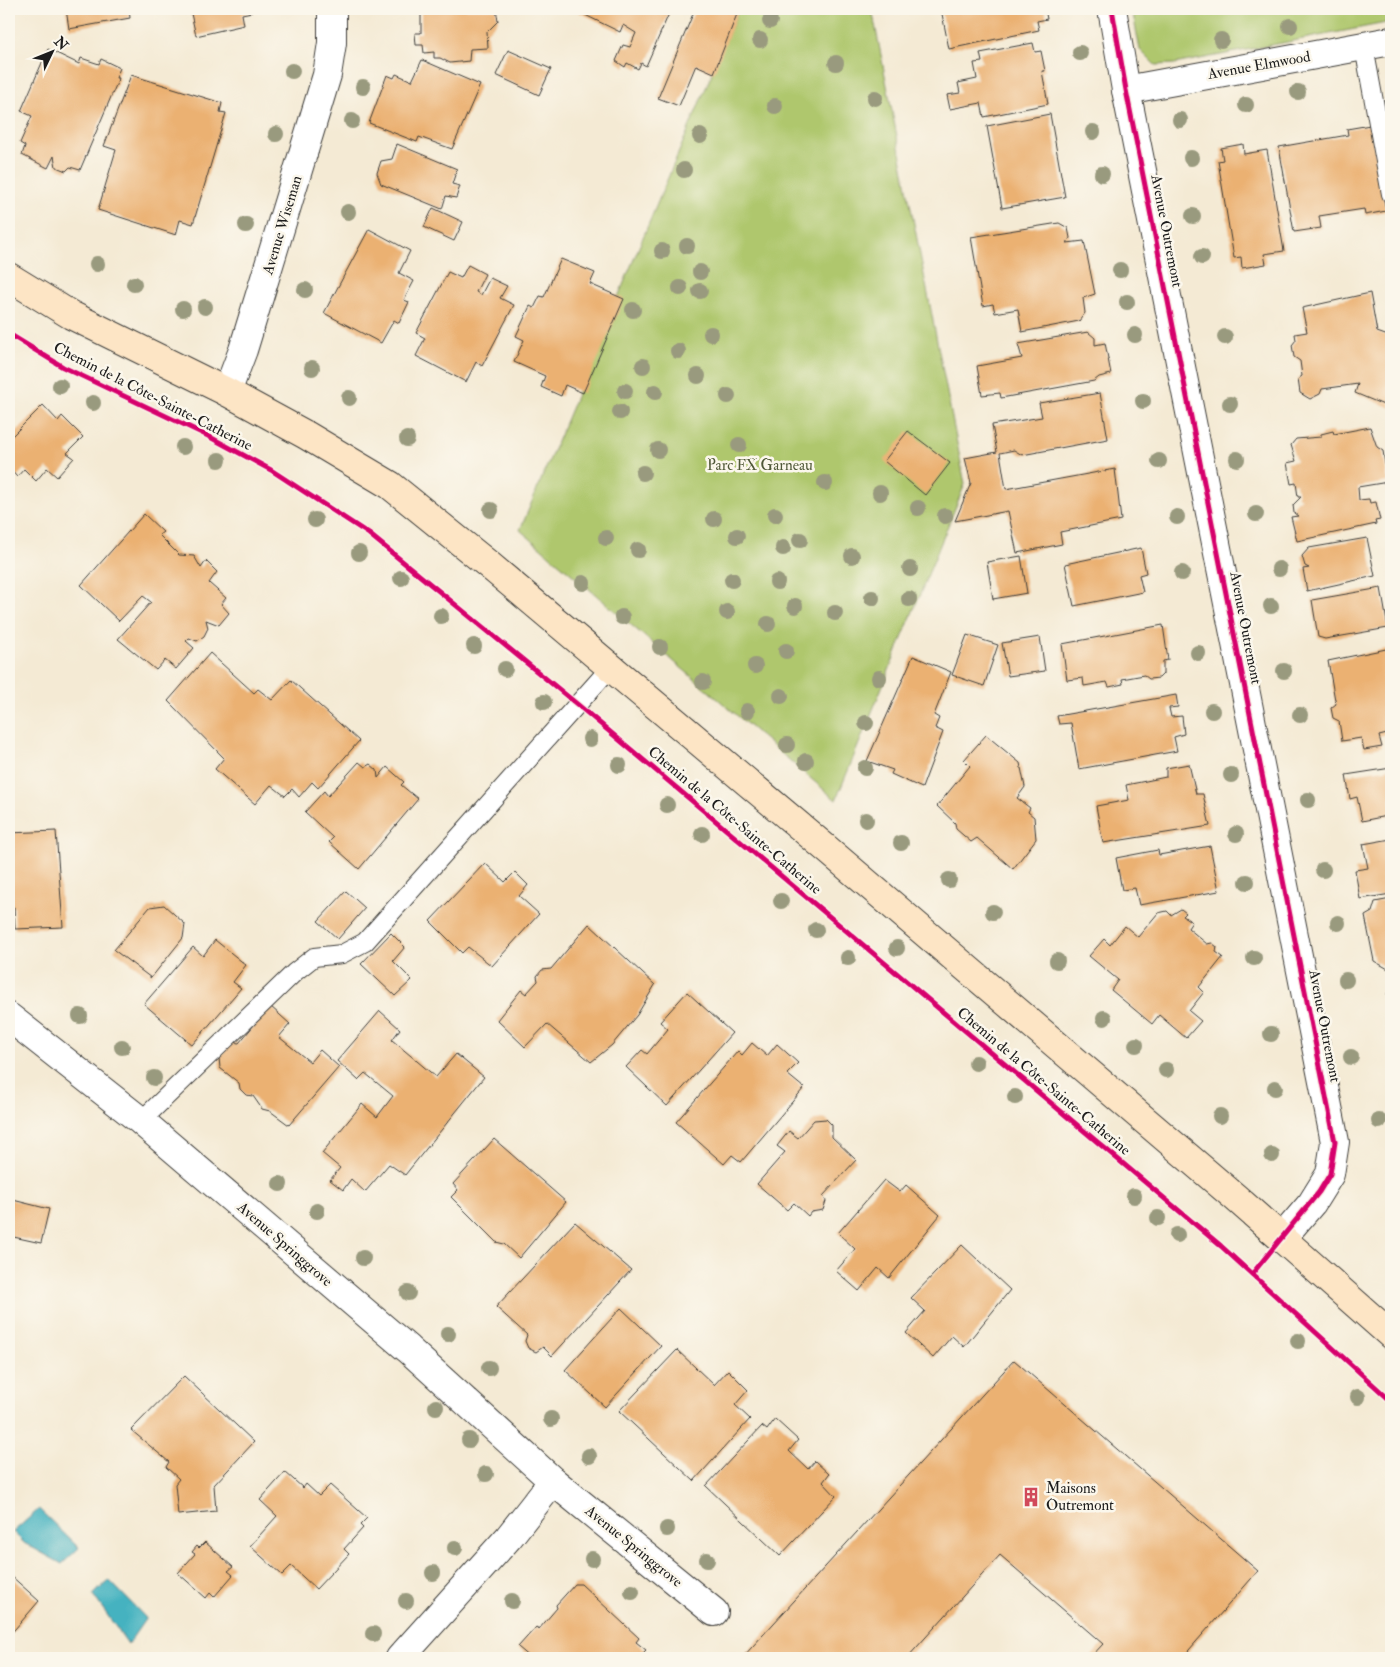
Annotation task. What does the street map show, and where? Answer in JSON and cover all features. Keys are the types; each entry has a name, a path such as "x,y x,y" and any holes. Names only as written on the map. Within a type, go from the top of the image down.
{"main road":[{"path":"9,277 71,315 227,392 306,435 390,485 489,565 835,857 1282,1238 1391,1335"}],"street":[{"name":"Avenue Wiseman","path":"227,392 243,350 327,76 332,43 332,9"},
{"name":"Avenue Outremont","path":"1112,9 1126,90 1335,1142 1330,1174 1312,1203 1282,1238"},
{"name":"Avenue Elmwood","path":"1126,90 1391,41"},
{"name":"Avenue Springgrove","path":"9,1017 141,1121 408,1349 553,1480 714,1612"},
{"path":"400,1658 509,1537 553,1480"}],"lane":[{"path":"1364,47 1391,194"},
{"path":"141,1121 295,972 314,957 342,954 365,942 610,668"}],"green space":[{"name":"Parc FX Garneau","path":"739,9 872,9 965,484 836,800 520,530"},
{"path":"1132,9 1391,9 1391,22 1174,64 1155,65 1140,50"}],"water":[{"path":"39,1509 79,1548 62,1564 24,1543 13,1532"},
{"path":"109,1580 146,1618 128,1644 93,1595"}],"building":[{"path":"66,9 129,9 130,18 69,29"},
{"path":"190,9 252,9 252,12 242,14 244,25 196,36"},
{"path":"415,9 496,9 498,21 487,32 488,48 470,49 469,61 450,63 440,58 434,58 434,52 424,53 423,45 416,45 415,33 421,33 421,10 415,11"},
{"path":"580,9 671,9 646,66 641,63 638,69 627,63 625,67 616,61 623,45 630,47 636,33 623,25 620,32 579,12"},
{"path":"695,9 739,9 714,73 696,65 679,106 658,98"},
{"path":"941,9 1045,9 1047,19 1037,21 1039,30 949,49"},
{"path":"1033,43 1035,52 1041,51 1045,71 1042,71 1048,104 984,117 981,103 950,109 947,95 960,93 958,83 977,79 974,63 982,62 980,53"},
{"path":"48,49 79,64 81,58 99,64 101,59 120,68 116,78 119,78 80,170 70,167 66,171 56,167 54,156 48,168 22,155 25,146 20,143 32,116 21,111"},
{"path":"508,50 551,69 539,95 496,75"},
{"path":"422,60 480,85 452,149 419,137 417,142 369,123 387,75 394,78 396,74 412,81"},
{"path":"131,75 222,103 220,112 226,113 193,224 180,220 176,235 98,210 116,150 104,146"},
{"path":"1050,114 1065,197 1002,208 987,126"},
{"path":"1370,125 1386,211 1365,215 1364,209 1319,216 1321,228 1294,232 1279,147 1348,135 1347,129"},
{"path":"397,144 457,169 452,184 460,186 456,198 446,196 442,209 381,184 377,173 381,161 392,159"},
{"path":"1243,144 1244,154 1267,150 1284,251 1264,254 1266,264 1242,268 1241,257 1234,258 1218,161 1223,160 1221,148"},
{"path":"433,208 463,222 454,241 424,227"},
{"path":"1059,223 1068,228 1070,238 1067,243 1084,241 1095,294 1083,298 1085,313 1079,321 1022,332 1018,309 995,313 993,304 983,306 971,237"},
{"path":"369,229 410,251 399,273 414,281 404,300 409,302 399,323 394,320 381,343 324,313"},
{"path":"561,259 595,273 590,284 624,299 583,393 565,385 561,396 541,387 545,376 514,362 524,340 516,336 530,306 534,308 540,296 544,297"},
{"path":"468,265 485,274 476,292 481,295 490,278 507,286 500,298 514,305 482,366 476,362 466,382 416,356 425,338 416,333 448,272 461,278"},
{"path":"1370,293 1377,332 1391,337 1391,408 1355,393 1358,384 1322,389 1320,394 1310,399 1300,393 1298,379 1302,376 1300,361 1294,357 1292,345 1296,340 1295,334 1307,332 1302,308"},
{"path":"1088,332 1095,338 1095,345 1105,343 1111,374 1099,377 1094,381 1001,398 1000,393 982,395 977,366 1022,358 1018,344"},
{"path":"1100,393 1108,439 1022,455 1014,450 1000,453 1006,489 1115,469 1121,520 1060,532 1062,544 1017,553 1008,511 955,521 971,483 965,458 997,452 992,425 1042,417 1039,403"},
{"path":"43,405 58,421 62,416 83,437 67,453 74,458 57,477 47,468 36,481 24,469 17,477 9,468 9,439"},
{"path":"1370,427 1377,447 1383,451 1388,482 1358,487 1359,500 1369,499 1370,503 1376,502 1380,520 1375,521 1376,524 1297,541 1291,517 1298,516 1294,513 1293,505 1301,497 1298,497 1296,483 1291,484 1287,463 1296,461 1291,445 1296,439 1321,437 1321,434 1333,431 1334,434"},
{"path":"908,431 950,463 925,495 884,461"},
{"path":"144,514 163,532 159,535 179,555 194,556 201,568 206,561 217,572 209,583 226,598 221,604 229,613 219,625 206,620 208,628 204,636 197,641 189,638 186,641 194,648 176,669 165,660 156,670 118,639 151,602 143,596 119,621 81,585"},
{"path":"1367,538 1375,576 1307,591 1303,569 1309,568 1305,566 1302,556 1309,548"},
{"path":"1141,548 1146,573 1139,575 1143,592 1074,606 1065,564"},
{"path":"1021,556 1027,593 993,599 987,562"},
{"path":"1381,588 1388,628 1325,639 1318,637 1312,600"},
{"path":"1163,625 1168,660 1163,661 1163,674 1159,678 1149,679 1144,675 1122,679 1123,684 1109,687 1107,682 1084,686 1083,678 1067,680 1062,644"},
{"path":"967,635 998,645 984,686 952,675"},
{"path":"1040,637 1045,671 1008,676 1002,643"},
{"path":"1391,648 1391,733 1379,736 1382,747 1364,750 1361,738 1342,741 1339,721 1333,718 1331,708 1336,704 1328,661"},
{"path":"210,653 254,693 258,689 272,700 291,680 359,741 318,788 312,782 299,797 292,789 285,796 271,785 255,804 215,769 224,758 168,701"},
{"path":"913,656 951,672 934,715 939,718 935,728 943,732 922,788 891,774 893,770 867,761"},
{"path":"1176,695 1178,707 1169,708 1171,717 1182,716 1184,734 1174,737 1177,751 1079,769 1071,723 1059,724 1057,716"},
{"path":"986,735 1020,763 1025,787 1017,798 1030,808 1028,812 1034,817 1036,839 1013,869 977,838 971,842 956,829 955,823 937,806 970,766 964,760"},
{"path":"359,762 365,767 370,764 377,770 378,778 387,767 404,782 401,785 418,799 359,869 329,842 333,838 305,812 324,791 328,796"},
{"path":"1189,764 1196,794 1203,794 1210,826 1103,843 1096,806 1129,800 1126,785 1166,777 1166,768"},
{"path":"1391,768 1391,815 1362,821 1357,797 1350,799 1346,775"},
{"path":"56,831 63,927 15,929 14,907 9,907 9,833"},
{"path":"1391,839 1391,894 1360,899 1355,870 1368,868 1363,844"},
{"path":"1210,846 1219,891 1139,905 1135,888 1122,890 1116,858 1158,850 1159,855"},
{"path":"485,863 505,882 515,872 528,885 519,896 539,914 492,966 468,947 462,953 430,921"},
{"path":"346,891 365,908 338,939 318,921"},
{"path":"1391,899 1390,970 1374,961 1365,916 1372,912 1375,902"},
{"path":"164,905 185,924 183,938 151,978 114,950 150,907"},
{"path":"1181,909 1186,913 1183,916 1192,922 1188,928 1207,944 1212,943 1217,947 1216,952 1223,957 1199,987 1204,992 1189,1011 1201,1021 1186,1038 1159,1015 1152,1024 1111,990 1118,980 1089,956 1104,939 1110,945 1125,926 1138,937 1158,913 1167,911 1171,915"},
{"path":"589,924 655,985 637,1015 612,1045 591,1062 547,1024 525,1047 497,1020 521,990 526,994 538,981 537,976 542,970 551,969"},
{"path":"391,933 405,947 393,961 412,980 395,996 361,964"},
{"path":"215,940 246,965 233,982 241,988 192,1045 144,1004 193,947 203,956"},
{"path":"687,992 732,1033 667,1106 626,1067 642,1050 647,1054 668,1029 660,1022"},
{"path":"1391,992 1391,1012 1387,993"},
{"path":"270,1006 290,1024 279,1037 310,1062 320,1050 339,1067 289,1125 270,1111 262,1109 253,1096 246,1095 240,1089 239,1083 220,1068 219,1058 232,1042 239,1043"},
{"path":"380,1011 400,1029 392,1040 436,1077 456,1054 484,1077 405,1175 389,1164 365,1192 351,1179 343,1190 330,1180 340,1168 322,1153 362,1104 377,1117 393,1096 365,1073 358,1080 337,1061"},
{"path":"752,1043 767,1056 777,1044 798,1063 787,1074 804,1088 741,1162 732,1155 724,1164 676,1122 738,1051 742,1055"},
{"path":"826,1119 832,1125 832,1137 856,1160 823,1196 826,1201 823,1210 811,1212 808,1216 794,1203 787,1210 757,1184 785,1152 777,1146 789,1131 798,1138 814,1120"},
{"path":"494,1139 566,1202 519,1258 504,1244 496,1242 451,1197 458,1190 453,1184"},
{"path":"884,1180 900,1192 906,1185 940,1215 889,1278 878,1268 859,1291 836,1271 855,1249 838,1233"},
{"path":"9,1199 49,1209 41,1243 9,1236"},
{"path":"575,1222 631,1270 552,1356 543,1347 536,1352 528,1348 525,1341 527,1335 496,1307"},
{"path":"962,1245 1010,1290 964,1347 952,1336 933,1358 906,1333 925,1311 911,1298"},
{"path":"621,1308 661,1346 605,1407 565,1370"},
{"path":"677,1350 714,1385 728,1370 748,1390 735,1405 750,1419 694,1481 619,1411"},
{"name":"Maisons Outremont","path":"1014,1360 1258,1571 1182,1658 1090,1658 1103,1644 1000,1555 907,1658 742,1658"},
{"path":"184,1376 254,1442 214,1485 216,1511 178,1515 175,1484 179,1479 166,1467 169,1462 131,1430"},
{"path":"775,1419 798,1440 789,1451 808,1469 815,1461 829,1474 823,1482 836,1496 780,1556 706,1486 762,1426 767,1430"},
{"path":"285,1472 303,1488 306,1484 319,1496 330,1485 367,1518 360,1525 363,1528 344,1549 349,1554 316,1589 291,1566 282,1575 250,1546 277,1516 260,1500"},
{"path":"205,1542 233,1567 228,1571 233,1575 214,1597 210,1593 206,1598 178,1573 195,1554 192,1552 197,1546 199,1548"},
{"path":"9,1574 39,1601 9,1636"},
{"path":"575,1584 581,1584 639,1638 636,1642 646,1650 638,1658 531,1658 518,1647 536,1627 539,1629 557,1608 556,1605"}],"cycle path":[{"path":"1112,9 1126,90 1335,1142 1330,1174 1319,1192 1252,1274"},
{"name":"Chemin de la Côte-Sainte-Catherine","path":"9,334 63,367 208,436 271,470 369,534 578,705 1221,1246 1391,1401"}],"place":[{"name":"Maisons Outremont","path":"1031,1497"}]}
